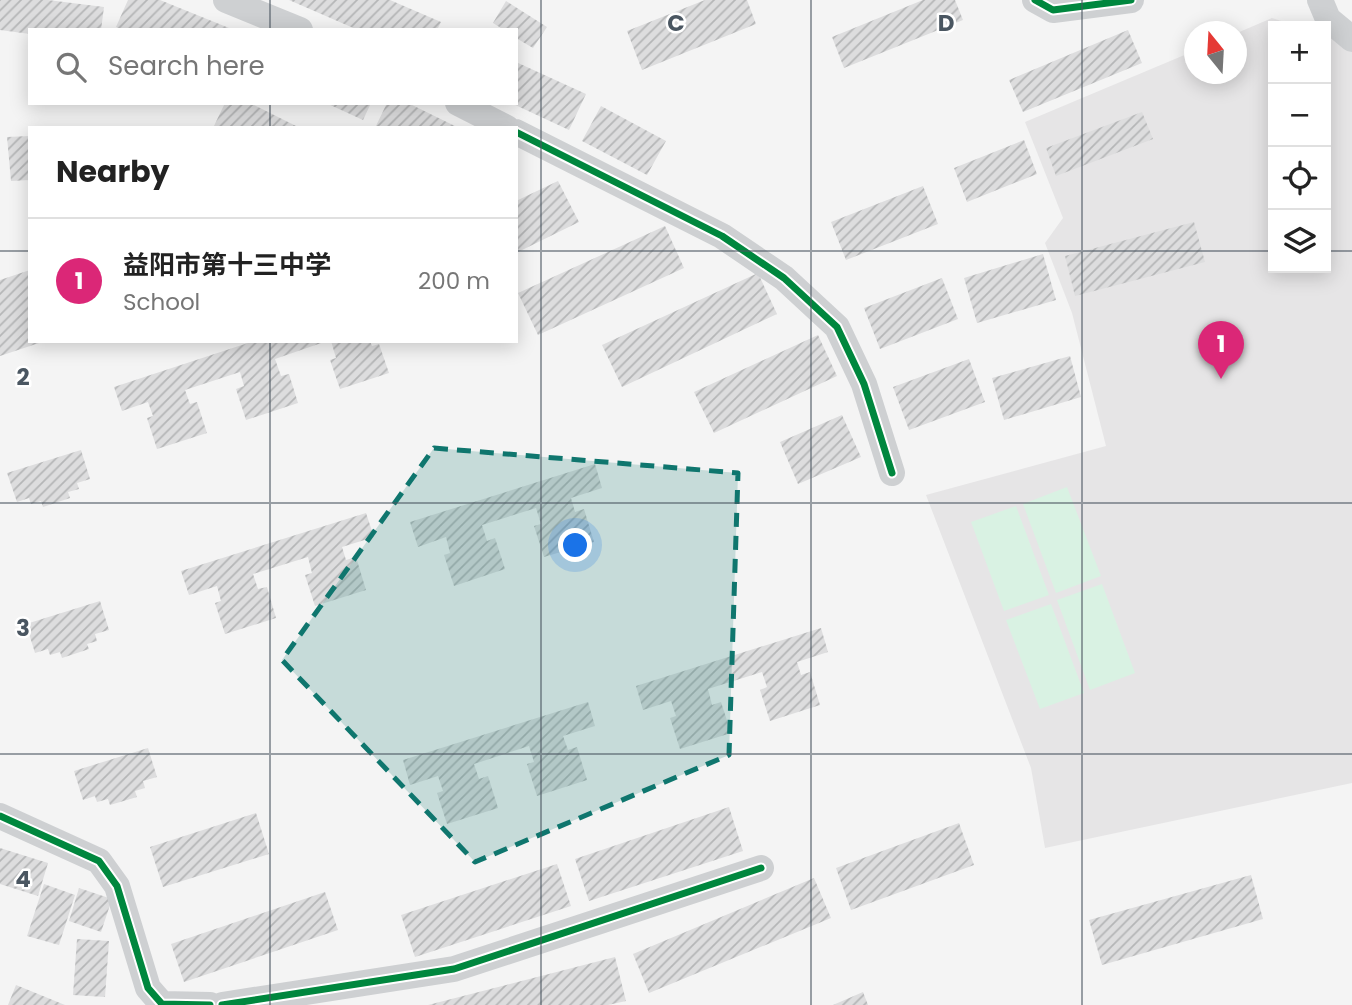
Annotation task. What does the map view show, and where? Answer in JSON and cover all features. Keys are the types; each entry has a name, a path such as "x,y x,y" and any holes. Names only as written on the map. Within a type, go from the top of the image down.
{"street":[{"path":"226,0 295,28"},
{"path":"1034,0 1053,10 1131,0"},
{"path":"1320,0 1328,19 1352,39"},
{"path":"462,105 503,126"},
{"path":"518,133 722,236 784,278 837,327 864,384 892,473"},
{"path":"0,816 99,861 117,886 148,988 162,1004 210,1005"},
{"path":"222,1005 454,970 761,868"}],"highlighted area":[{"path":"434,448 738,473 729,755 475,862 282,660"}],"shaded area":[{"path":"1272,18 1281,21 1268,21 1268,273 1331,273 1331,38 1352,52 1352,783 1045,848 1031,768 926,495 1106,446 1072,313 1045,243 1063,218 1025,122 1184,55 1184,84 1247,84 1247,29"}],"green space":[{"path":"1067,487 1101,576 1056,593 1023,504"},
{"path":"1016,506 1049,595 1004,611 971,522"},
{"path":"1102,584 1135,673 1090,690 1057,600"},
{"path":"1051,604 1084,693 1040,709 1006,620"}],"building":[{"path":"0,0 48,0 104,7 101,28 28,28 28,34 0,30"},
{"path":"128,0 160,0 229,28 118,28 116,27"},
{"path":"289,0 390,0 441,22 438,28 353,28"},
{"path":"705,0 747,0 756,24 642,70 627,31"},
{"path":"923,0 955,0 963,20 844,68 832,37"},
{"path":"506,1 547,27 533,48 518,39 518,28 501,28 493,23"},
{"path":"1128,30 1142,63 1023,112 1009,80"},
{"path":"518,63 586,94 569,130 515,105 518,105"},
{"path":"224,105 254,105 296,126 214,126"},
{"path":"330,105 370,105 363,120"},
{"path":"386,105 412,105 455,126 376,126"},
{"path":"601,106 666,141 647,175 582,141"},
{"path":"1142,112 1153,139 1056,176 1046,148"},
{"path":"28,136 28,180 11,181 7,137"},
{"path":"1024,140 1037,174 967,202 954,168"},
{"path":"558,181 579,222 518,252 518,200"},
{"path":"923,186 938,224 846,260 831,222"},
{"path":"1194,222 1205,262 1075,296 1065,256"},
{"path":"665,226 684,268 538,335 518,293"},
{"path":"1043,254 1056,300 977,323 964,278"},
{"path":"28,271 28,343 39,343 0,356 0,280"},
{"path":"758,273 777,314 622,387 602,345"},
{"path":"942,278 958,319 880,349 864,308"},
{"path":"818,335 837,376 714,433 694,392"},
{"path":"248,343 321,343 275,359 281,376 289,374 298,403 246,420 236,389 244,386 240,372 185,390 190,404 197,402 207,433 157,449 147,418 153,416 148,402 122,411 114,387"},
{"path":"332,343 371,343 372,346 379,344 389,373 340,389 330,360 336,358"},
{"path":"1070,356 1081,397 1004,420 992,378"},
{"path":"969,359 985,402 909,430 893,387"},
{"path":"842,415 861,457 798,484 780,442"},
{"path":"81,450 90,479 77,483 79,489 68,492 70,498 43,507 41,501 31,504 29,498 17,502 7,473"},
{"path":"595,464 602,488 571,498 575,512 584,509 594,542 544,557 534,526 541,524 536,508 482,525 487,541 495,538 505,569 454,586 444,555 450,553 446,537 418,547 410,522"},
{"path":"366,513 374,537 342,547 346,560 356,557 366,590 315,606 305,575 312,573 308,557 253,574 258,589 267,587 276,618 225,634 215,603 221,601 217,586 189,595 181,571"},
{"path":"100,601 109,630 95,634 97,641 87,644 89,649 62,658 60,652 50,655 48,649 35,653 26,624"},
{"path":"821,628 828,652 797,662 801,675 810,672 820,705 770,721 760,690 767,687 762,672 708,689 712,705 721,702 731,733 680,749 670,718 676,716 671,701 643,710 636,686"},
{"path":"588,702 595,726 563,736 568,750 577,747 587,780 537,796 527,764 534,762 529,746 474,764 479,779 488,776 498,808 447,824 437,793 443,791 438,776 410,785 403,760"},
{"path":"148,748 157,777 143,781 145,788 135,791 137,797 110,805 108,799 97,802 95,796 83,800 74,771"},
{"path":"729,807 743,851 589,901 575,859"},
{"path":"256,813 269,854 163,887 150,847"},
{"path":"959,823 974,865 851,910 836,868"},
{"path":"0,848 48,863 38,896 0,884"},
{"path":"557,864 571,906 415,957 401,915"},
{"path":"1251,875 1263,919 1102,965 1089,920"},
{"path":"814,878 831,918 649,993 633,954"},
{"path":"44,884 75,895 59,945 27,936"},
{"path":"79,888 112,899 101,932 69,921"},
{"path":"325,892 338,930 184,982 171,944"},
{"path":"77,939 109,941 105,997 73,995"},
{"path":"615,957 626,1001 608,1005 428,1005"},
{"path":"16,985 65,1005 8,1005"},
{"path":"863,992 868,1005 833,1005"}],"cycle path":[{"path":"1035,0 1053,10 1131,0"},
{"path":"518,133 722,236 784,278 837,327 864,384 892,473"},
{"path":"0,816 99,861 117,886 148,988 162,1004 210,1005"},
{"path":"222,1005 454,969 761,868"}],"place":[{"name":"益阳市第十三中学","path":"1221,379"}]}
